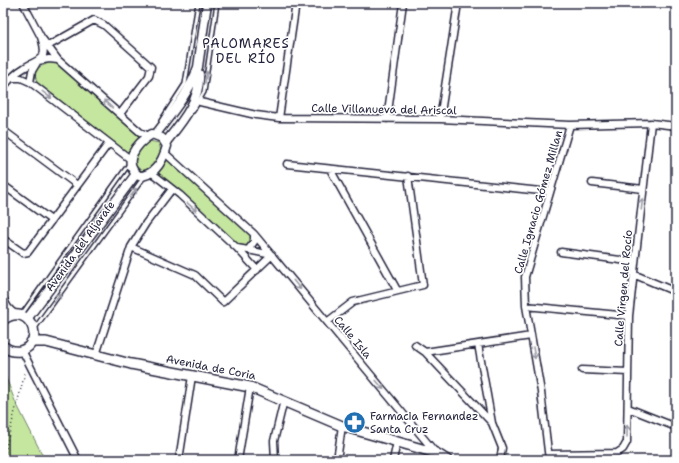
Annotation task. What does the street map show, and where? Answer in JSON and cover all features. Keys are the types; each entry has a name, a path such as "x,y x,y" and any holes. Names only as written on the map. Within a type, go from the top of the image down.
{"main road":[{"path":"3,319 12,315 22,316 34,330 31,342 22,350 11,351 3,346"},
{"name":"Avenida de Coria","path":"31,342 46,342 96,355 250,387 284,400 342,426 436,453 447,460"}],"street":[{"path":"23,3 41,37 45,48 44,54 32,71 30,82"},
{"name":"Avenida del Aljarafe","path":"148,175 159,165 166,147 191,108 198,85 198,67 207,3"},
{"path":"279,118 296,3"},
{"path":"387,119 403,3"},
{"path":"440,119 458,3"},
{"path":"48,46 94,20 104,25 151,67 150,76 120,114"},
{"path":"41,37 58,60 140,132 152,135 166,147"},
{"path":"3,88 11,78 24,67 38,61 49,59 58,60"},
{"name":"Avenida del Aljarafe","path":"130,162 138,146 152,135 188,91 198,67"},
{"path":"11,78 21,78 30,82 109,143 130,162 136,174 140,176 148,175 172,189 237,248 257,270"},
{"name":"Calle Villanueva del Ariscal","path":"200,102 256,115 279,118 440,119 570,125"},
{"name":"Calle Ignacio Gómez Millan","path":"549,457 541,392 526,306 525,277 570,125 651,123 676,126"},
{"name":"Calle Virgen del Rocío","path":"549,457 617,453 623,449 627,442 629,316 651,123"},
{"path":"3,130 77,185"},
{"path":"3,239 23,253 28,252 109,143"},
{"name":"Calle Isla","path":"166,147 254,234 436,453"},
{"path":"287,164 550,192"},
{"path":"330,169 397,290"},
{"name":"Avenida del Aljarafe","path":"22,316 136,174"},
{"path":"327,322 353,302 397,290 423,285 408,176"},
{"path":"592,183 643,189"},
{"path":"3,185 51,220"},
{"path":"96,355 131,247 146,223 172,189"},
{"path":"248,250 254,242 254,234"},
{"path":"131,247 195,275 223,302 272,255"},
{"path":"237,248 272,255"},
{"path":"561,252 635,262"},
{"path":"633,274 676,292"},
{"path":"3,297 5,304 10,311 22,316"},
{"path":"3,319 5,304"},
{"path":"526,306 629,316"},
{"path":"425,352 531,336"},
{"path":"478,344 492,424 502,448 500,460"},
{"path":"415,345 425,352 492,424"},
{"path":"22,350 78,460"},
{"path":"582,370 628,372"},
{"path":"178,460 192,376"},
{"path":"238,460 250,387"},
{"path":"275,460 274,441 284,400"},
{"path":"628,408 676,427"},
{"path":"337,460 342,426"},
{"path":"393,460 397,442"}],"lane":[{"name":"Avenida del Aljarafe","path":"152,135 185,84 198,3"},
{"name":"Avenida del Aljarafe","path":"166,147 200,102 204,92 217,3"},
{"name":"Avenida del Aljarafe","path":"22,316 130,162"},
{"name":"Avenida del Aljarafe","path":"34,330 148,175"}],"path":[{"path":"4,460 7,442 28,363"}],"green space":[{"path":"51,62 58,64 140,135 129,152 127,152 37,82 35,75 37,68"},
{"path":"149,141 159,143 161,152 152,167 142,171 135,165 136,158 143,146"},
{"path":"166,158 250,234 251,239 248,245 241,246 238,244 183,193 157,174"},
{"path":"3,370 15,401 45,460 3,460"}],"place":[{"name":"Farmacia Fernandez Santa Cruz","path":"355,422"}],"district":[{"name":"PALOMARES DEL RÍO","path":"246,50"}]}
